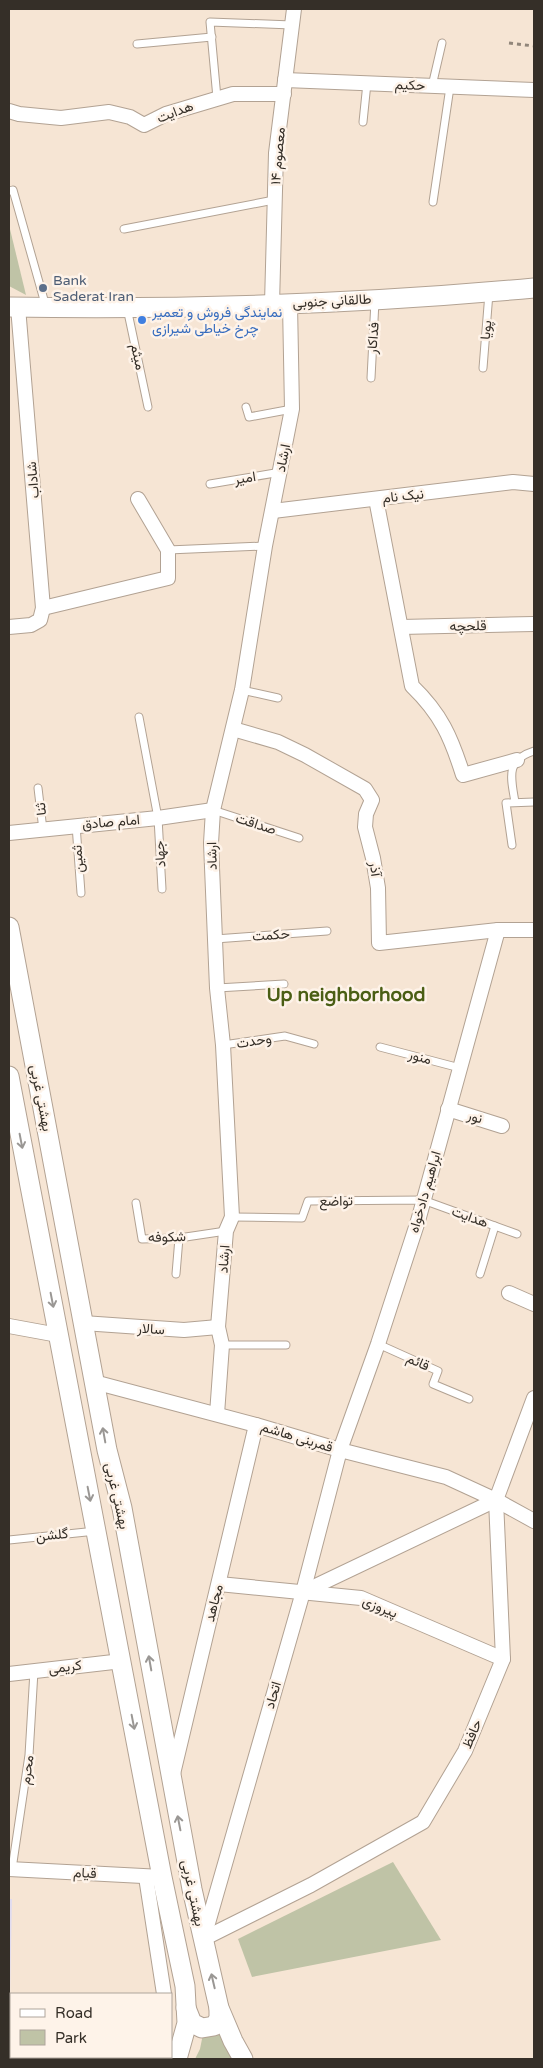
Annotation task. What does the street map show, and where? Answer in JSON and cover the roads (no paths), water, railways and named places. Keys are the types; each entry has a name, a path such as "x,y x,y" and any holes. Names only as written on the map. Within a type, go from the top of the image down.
{"street":[{"name":"۱۴ معصوم","path":"281,304 274,200 276,153 294,9"},
{"name":"حکیم","path":"284,86 367,83 534,90"},
{"name":"هدایت","path":"9,111 19,114 61,118 108,112 130,117 144,124 166,114 217,98 284,86"},
{"name":"طالقانی جنوبی","path":"12,305 127,307 281,304 534,288"},
{"name":"ارشاد","path":"217,1414 222,1345 218,1328 226,1231 232,1217 224,1045 217,988 212,843 213,810 242,690 272,511 292,409 281,304"},
{"name":"شاداب","path":"12,305 43,608"},
{"name":"نیک نام","path":"272,511 513,482 534,484"},
{"path":"376,498 412,686 431,704 452,739 463,775 518,760"},
{"path":"9,627 31,625 40,620 43,608 168,578 168,550 138,499"},
{"name":"قلحچه","path":"401,627 534,624"},
{"name":"آذر","path":"233,729 278,742 334,770 365,789 372,800 366,814 365,828 374,858 378,888 379,943 498,930 534,930"},
{"name":"امام صادق","path":"9,833 158,818 213,810"},
{"name":"بهشتی غربی","path":"9,927 107,1450 122,1508 171,1782 203,1939 219,2008 243,2059"},
{"name":"ابراهیم دادخواه","path":"340,1450 378,1344 423,1200 498,930"},
{"name":"بهشتی غربی","path":"9,1076 122,1661 154,1877 185,1986 187,2023 177,2059"},
{"name":"نور","path":"448,1109 502,1126"},
{"path":"26,1164 52,1159"},
{"path":"509,1294 534,1304"},
{"name":"سالار","path":"83,1323 184,1330 218,1328"},
{"path":"9,1326 58,1335"},
{"name":"قمربنی هاشم","path":"94,1382 217,1414 340,1450 446,1477 496,1500 534,1521"},
{"name":"حافظ","path":"203,1939 311,1885 423,1822 465,1751 503,1660 496,1500 534,1398"},
{"name":"مجاهد","path":"171,1782 256,1425"},
{"name":"اتحاد","path":"203,1939 303,1592 340,1450"},
{"path":"303,1592 496,1500"},
{"name":"پیروزی","path":"219,1584 361,1598 503,1660"},
{"name":"کریمی","path":"9,1674 122,1661"},
{"name":"قیام","path":"10,1869 154,1877"},
{"path":"154,1877 164,1993"},
{"path":"186,2006 192,2023 202,2028 214,2026 219,2019 219,2008"}],"lane":[{"path":"217,98 210,22 292,25"},
{"path":"137,44 212,37"},
{"path":"432,86 442,43"},
{"path":"363,122 367,83"},
{"path":"433,202 450,87"},
{"path":"9,191 13,190 46,307"},
{"path":"124,229 274,200"},
{"name":"پویا","path":"483,368 489,292"},
{"name":"فداکار","path":"371,378 376,299"},
{"name":"میثم","path":"127,307 148,407"},
{"path":"246,407 249,416 292,409"},
{"name":"امیر","path":"210,484 281,472"},
{"path":"168,550 266,546"},
{"path":"242,690 278,698"},
{"name":"جهاد","path":"140,717 158,818 162,889"},
{"path":"514,802 511,770 518,760 534,751"},
{"name":"ثنا","path":"38,788 43,830"},
{"path":"512,845 506,803 534,802"},
{"name":"صداقت","path":"213,810 299,838"},
{"name":"ثمین","path":"76,825 81,893"},
{"name":"حکمت","path":"216,939 327,931"},
{"path":"217,988 284,984"},
{"name":"وحدت","path":"224,1045 285,1036 314,1044"},
{"name":"منور","path":"380,1047 460,1068"},
{"name":"تواضع","path":"232,1217 302,1218 308,1202 423,1200"},
{"name":"هدایت","path":"423,1200 517,1234"},
{"name":"شکوفه","path":"136,1203 142,1239 179,1238 226,1231"},
{"path":"480,1274 495,1226"},
{"path":"176,1274 179,1238"},
{"name":"قائم","path":"378,1344 438,1371 433,1384 469,1399"},
{"path":"222,1345 286,1345"},
{"name":"گلشن","path":"9,1540 96,1531"},
{"name":"محرم","path":"10,1869 29,1755 34,1671"}],"place":[{"name":"Bank Saderat Iran","path":"43,288"},
{"name":"نمایندگی فروش و تعمیر چرخ خیاطی شیرازی","path":"142,320"}],"district":[{"name":"Up neighborhood","path":"346,995"}]}
